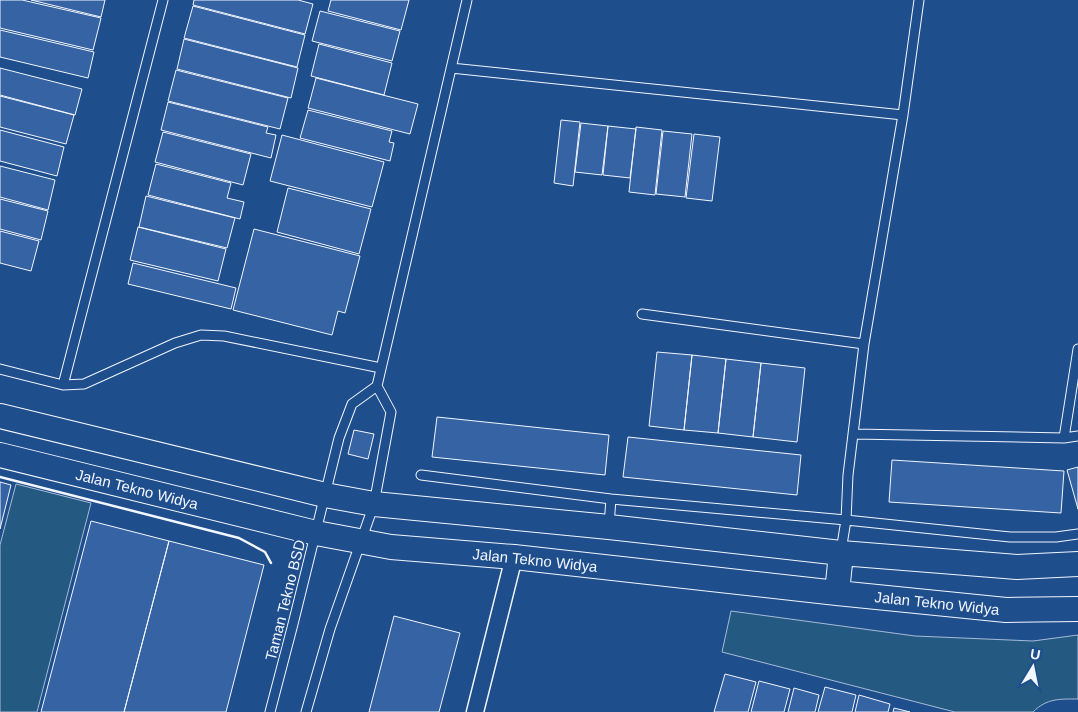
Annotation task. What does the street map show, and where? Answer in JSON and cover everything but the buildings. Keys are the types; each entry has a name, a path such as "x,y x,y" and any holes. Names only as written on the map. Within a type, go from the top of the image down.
{"main road":[{"path":"0,416 325,495 374,504 609,527 841,553 1017,567 1078,564"},
{"name":"Jalan Tekno Widya","path":"0,455 316,533 391,547 514,557 1006,610 1078,609"},
{"path":"837,593 841,553"}],"street":[{"path":"475,712 514,557"}],"lane":[{"path":"63,385 163,0"},
{"path":"306,712 330,629 374,504 391,412 377,386 467,0"},
{"path":"841,553 846,520 848,474 864,344 903,115 920,0"},
{"path":"451,68 903,115"},
{"path":"642,314 864,344"},
{"path":"0,369 63,385 84,384 175,343 201,335 224,336 381,368"},
{"path":"1064,438 1078,349"},
{"name":"Taman Tekno BSD","path":"270,712 339,438 352,404 377,386"},
{"path":"854,434 1064,438 1078,436"},
{"path":"421,475 611,499 1010,537 1056,537 1078,534"},
{"path":"609,527 611,499"}],"shaded area":[{"path":"16,484 91,503 37,712 0,712 0,545"},
{"path":"731,611 915,636 1033,641 1078,635 1078,699 1060,699 1049,702 1038,707 1033,712 955,712 722,652"}],"wall":[{"path":"0,477 239,538 265,552 271,563"}]}
